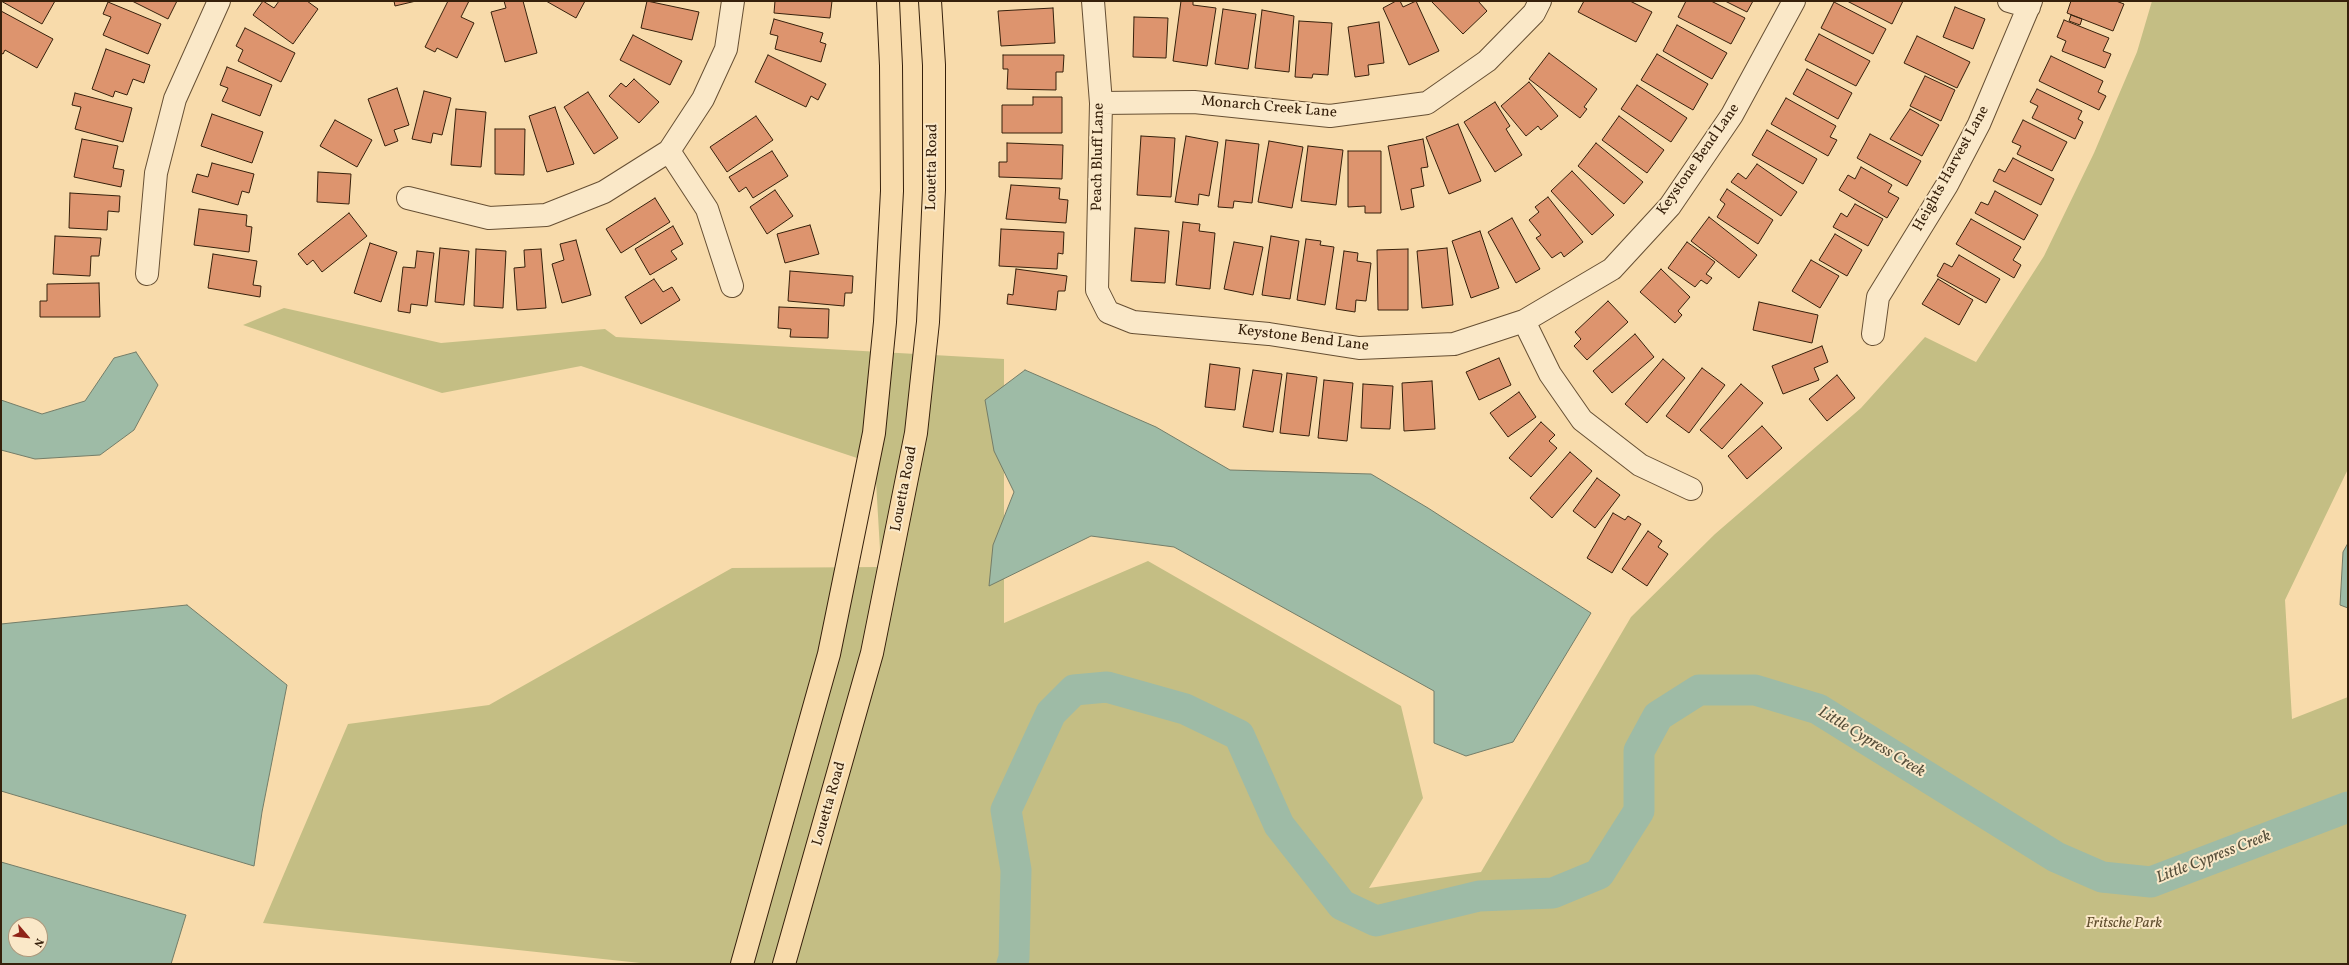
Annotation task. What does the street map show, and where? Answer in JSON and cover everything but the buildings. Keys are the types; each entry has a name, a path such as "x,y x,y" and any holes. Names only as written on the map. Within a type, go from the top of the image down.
{"main road":[{"path":"742,964 829,654 874,433 885,322 892,191 891,66 888,1"},
{"name":"Louetta Road","path":"784,964 872,653 916,433 928,322 934,190 934,65 930,1"}],"street":[{"path":"147,274 156,173 175,99 219,1"},
{"path":"408,198 489,218 546,215 604,192 669,151 703,99 726,49 732,1"},
{"name":"Peach Bluff Lane","path":"1093,1 1100,103 1097,290 1108,312"},
{"name":"Monarch Creek Lane","path":"1100,103 1194,102 1330,116 1427,103 1487,61 1534,12 1540,1"},
{"name":"Keystone Bend Lane","path":"1108,312 1133,322 1269,334 1359,348 1454,344 1524,321 1612,269 1670,206 1732,115 1794,1"},
{"name":"Heights Harvest Lane","path":"1873,334 1878,297 1947,185 1979,124 2023,3"},
{"path":"669,151 707,209 732,286"},
{"path":"1524,321 1550,374 1582,420 1640,465 1690,489"}],"green space":[{"name":"Fritsche Park","path":"2152,1 2347,1 2348,3 2348,469 2285,600 2292,719 2348,697 2348,964 650,964 263,923 348,724 489,705 732,568 881,567 875,464 581,366 442,393 243,325 284,308 441,343 605,329 616,337 1004,359 1004,623 1148,561 1401,706 1423,798 1369,888 1481,872 1631,617 1715,534 1861,408 1925,337 1976,362 2044,256 2094,153 2137,52"}],"shaded area":[{"path":"136,352 158,385 134,430 100,455 35,459 1,450 1,400 42,414 85,401 114,358"},
{"path":"1025,370 1156,427 1230,470 1371,474 1428,508 1591,613 1513,742 1466,756 1434,743 1434,691 1174,547 1091,536 989,586 993,545 1014,492 994,451 985,400"},
{"path":"2348,543 2348,608 2340,605 2343,552"},
{"path":"187,605 287,685 262,812 254,866 1,791 1,624"},
{"path":"1,862 186,915 171,964 1,964"}],"waterway":[{"name":"Little Cypress Creek","path":"1012,964 1014,958 1016,870 1006,810 1051,713 1074,690 1107,687 1185,709 1239,735 1279,825 1342,905 1376,921 1479,896 1553,893 1599,874 1639,811 1639,751 1658,716 1699,690 1755,690 1818,709 2056,857 2102,877 2151,882 2348,807"}]}
